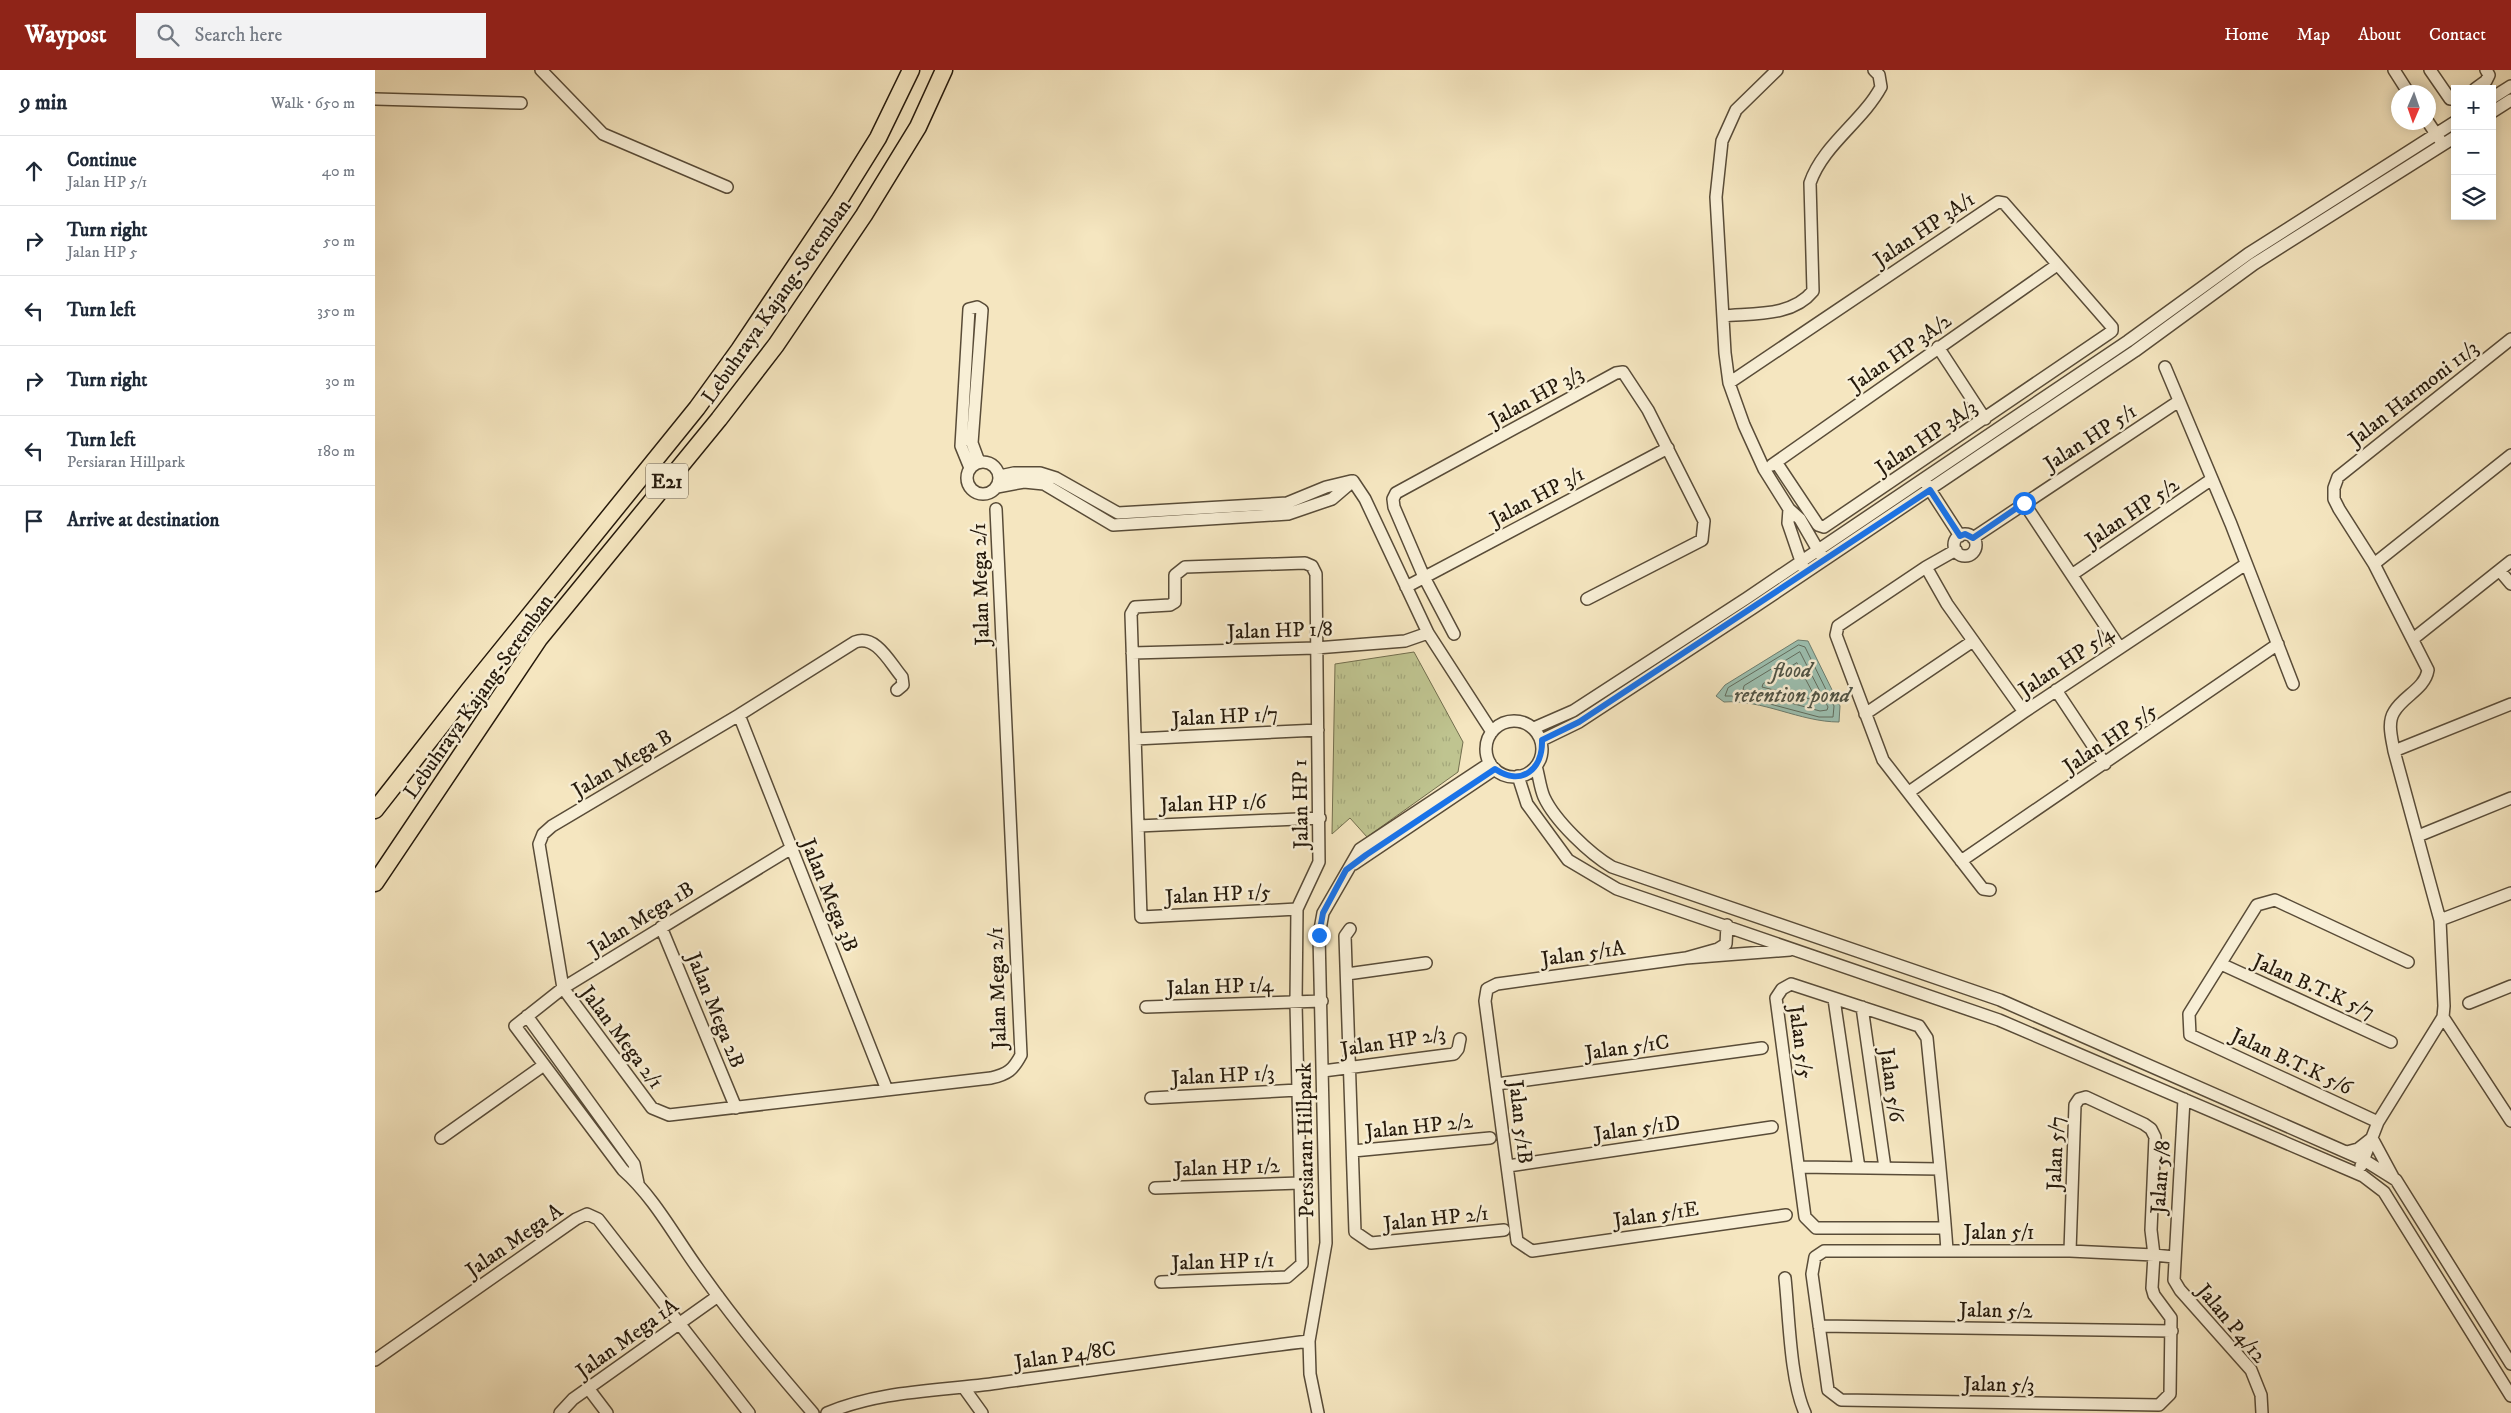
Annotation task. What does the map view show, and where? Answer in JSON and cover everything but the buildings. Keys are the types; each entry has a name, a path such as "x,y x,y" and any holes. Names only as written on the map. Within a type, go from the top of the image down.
{"highway":[{"name":"Lebuhraya Kajang-Seremban","path":"375,810 469,690 697,408 739,350 840,199 878,138 911,70"},
{"name":"Lebuhraya Kajang-Seremban","path":"375,883 539,639 719,419 776,345 864,215 918,127 944,70"}],"street":[{"path":"541,70 603,134 727,187"},
{"path":"1777,70 1736,110 1722,141 1716,197 1729,383 1744,426 1765,469 1789,509 1800,519 1821,555"},
{"path":"1723,316 1779,311 1804,302 1813,291 1810,183 1816,166 1873,104 1881,87 1879,75 1874,70"},
{"path":"2394,70 2404,85"},
{"path":"2430,70 2451,99"},
{"path":"2480,85 2486,81 2489,75 2485,70"},
{"path":"2496,95 2511,86"},
{"path":"375,99 517,103"},
{"path":"2496,109 2511,100"},
{"path":"1927,485 2248,254 2451,125"},
{"path":"2433,130 2443,144"},
{"path":"1542,740 1579,722 1803,567 2135,351 2254,264 2451,139"},
{"name":"Jalan HP 3A/1","path":"1729,383 1998,202 2005,203 2112,327"},
{"name":"Jalan HP 3A/2","path":"1765,469 2057,265"},
{"path":"975,465 961,446 969,308 972,307 982,310 972,442 975,465 967,483 973,491 983,495 998,482 1014,473 1040,473 1056,478 1118,513 1287,503 1326,487 1353,481"},
{"name":"Jalan HP 3A/3","path":"1777,462 1818,525 1824,528 2108,334 2112,331 2112,327"},
{"name":"Jalan Harmoni 11/3","path":"2374,564 2339,509 2334,494 2338,477 2511,339"},
{"path":"1938,347 1985,419"},
{"path":"2165,367 2212,479 2293,684"},
{"name":"Jalan HP 3/3","path":"1424,577 1394,508 1393,499 1396,493 1616,373 1623,372 1628,378 1668,448"},
{"name":"Jalan HP 5/1","path":"1973,538 2179,401"},
{"path":"1587,598 1701,540 1704,521 1668,448"},
{"name":"Jalan HP 3/1","path":"1407,587 1668,448"},
{"path":"2511,455 2374,564 2428,670 2424,682 2394,711 2390,730 2440,920 2443,1017 2511,1121"},
{"path":"975,465 990,463 998,471 998,482"},
{"name":"Jalan HP 5/2","path":"2073,574 2212,479"},
{"path":"998,482 1044,484 1113,525 1288,514 1331,499 1353,481"},
{"path":"1353,481 1365,499 1428,633 1492,732"},
{"path":"1927,485 1960,536"},
{"path":"2024,503 2073,574 2120,648"},
{"name":"Jalan Mega 2/1","path":"563,988 652,1108 669,1116 1005,1075 1014,1069 1021,1055 996,508"},
{"path":"1194,509 1196,517 1205,520"},
{"path":"1789,509 1788,523 1803,567"},
{"path":"1965,534 1973,538 1976,544 1972,553 1963,555 1956,550 1955,542 1960,536 1965,534"},
{"path":"1956,550 1926,567 1838,626 1836,636 1883,760 1984,890 1990,890"},
{"path":"2413,638 2511,561"},
{"name":"Jalan HP 1","path":"1132,653 1131,614 1135,607 1170,605 1175,602 1175,575 1185,567 1305,563 1313,566 1316,574 1315,648 1320,818 1319,862 1297,909 1296,1003 1302,1264 1287,1277"},
{"name":"Jalan HP 5/4","path":"1909,792 2056,690 2246,564"},
{"path":"1534,728 1573,711 1803,567"},
{"path":"1926,567 1947,604 2024,712"},
{"path":"2499,570 2511,584"},
{"path":"1424,577 1454,634"},
{"name":"Jalan HP 1/8","path":"1132,653 1315,648 1405,640 1428,633"},
{"name":"Jalan Mega B","path":"563,988 539,844 543,834 552,826 864,638 872,641 902,677 903,685 897,690"},
{"path":"1865,714 1973,641"},
{"name":"Jalan HP 5/5","path":"1961,861 2278,644"},
{"path":"1132,653 1138,826"},
{"path":"2056,690 2105,764"},
{"path":"2394,751 2511,704"},
{"name":"Jalan Mega 3B","path":"739,715 887,1090"},
{"path":"1517,721 1534,728 1542,740 1542,752 1536,766 1518,776 1510,776 1493,766 1486,747 1492,732 1507,722 1517,721"},
{"name":"Jalan HP 1/7","path":"1135,739 1318,730"},
{"name":"Persiaran Hillpark","path":"1318,1413 1310,1374 1309,1341 1326,1243 1319,935 1323,913 1346,870 1493,766"},
{"path":"1536,766 1545,798 1570,831 1593,855 1612,867 1636,877 2000,1000 2347,1152 2396,1180"},
{"path":"1518,776 1527,804 1568,860 1617,889 1745,931 1999,1020 2357,1174 2384,1192 2511,1396"},
{"path":"2418,836 2511,798"},
{"name":"Jalan HP 1/6","path":"1138,826 1320,818"},
{"name":"Jalan HP 1/5","path":"1138,826 1141,917 1297,909"},
{"name":"Jalan Mega 1B","path":"544,1065 515,1026 563,988 791,849"},
{"path":"2440,920 2511,893"},
{"path":"2221,964 2257,905 2275,900 2408,962"},
{"path":"1686,958 1718,949 1726,944 1727,925"},
{"name":"Jalan Mega 2B","path":"661,927 736,1108"},
{"path":"1350,929 1345,936 1353,1151"},
{"path":"1745,931 1794,940 1807,935"},
{"path":"1807,935 1821,958"},
{"path":"1686,958 1773,950 1800,950"},
{"name":"Jalan 5/1A","path":"1487,990 1497,984 1686,958"},
{"path":"1347,974 1426,963"},
{"name":"Jalan B.T.K 5/6","path":"2221,964 2189,1014 2190,1035 2378,1122"},
{"name":"Jalan B.T.K 5/7","path":"2221,964 2391,1042"},
{"name":"Jalan 5/5","path":"1945,1228 1817,1228 1805,1217 1776,998 1781,989 1791,984 1919,1026 1927,1038 1941,1169 1947,1250"},
{"path":"2469,1003 2511,986"},
{"name":"Jalan 5/1B","path":"1487,990 1485,1001 1517,1241 1532,1251"},
{"path":"1835,998 1859,1168"},
{"path":"1999,1020 2000,1000"},
{"path":"1296,1003 1322,1001"},
{"name":"Jalan HP 1/4","path":"1146,1007 1296,1003"},
{"name":"Jalan 5/6","path":"1862,1007 1885,1168"},
{"path":"527,1016 634,1164 638,1183"},
{"path":"2357,1174 2378,1122 2443,1017"},
{"name":"Jalan HP 2/3","path":"1323,1071 1454,1054 1459,1049 1460,1039"},
{"name":"Jalan 5/1C","path":"1497,1084 1762,1048"},
{"path":"441,1138 544,1065 623,1170 638,1183 718,1296 770,1364 813,1413"},
{"name":"Jalan HP 1/3","path":"1151,1098 1298,1090"},
{"name":"Jalan 5/7","path":"2070,1251 2075,1105 2079,1099 2085,1097 2144,1124"},
{"name":"Jalan 5/8","path":"2174,1257 2184,1099"},
{"name":"Jalan 5/3","path":"1824,1250 1815,1257 1812,1274 1828,1390 1841,1400 2159,1405 2170,1394 2172,1331 2171,1318 2154,1295 2152,1288 2154,1256 2151,1230 2155,1137 2144,1124"},
{"name":"Jalan 5/1D","path":"1507,1166 1772,1127"},
{"name":"Jalan HP 2/2","path":"1353,1151 1490,1138"},
{"path":"2347,1152 2358,1149 2372,1138"},
{"path":"2372,1138 2396,1180 2511,1364"},
{"name":"Jalan HP 2/1","path":"1353,1151 1353,1223 1355,1232 1371,1243 1504,1230"},
{"path":"1799,1167 1941,1169"},
{"name":"Jalan HP 1/2","path":"1155,1188 1300,1183"},
{"name":"Jalan Mega A","path":"375,1360 576,1219 587,1214 598,1219 749,1413"},
{"name":"Jalan 5/1E","path":"1532,1251 1786,1215"},
{"name":"Jalan 5/1","path":"1824,1250 2070,1251 2174,1257"},
{"name":"Jalan P4/12","path":"2174,1257 2174,1280 2180,1290 2251,1370 2261,1395 2262,1413"},
{"name":"Jalan HP 1/1","path":"1161,1282 1287,1277"},
{"path":"1785,1278 1795,1370 1801,1404 1805,1413"},
{"name":"Jalan Mega 1A","path":"559,1413 588,1388 718,1296"},
{"name":"Jalan 5/2","path":"1819,1326 2172,1331"},
{"name":"Jalan P4/8C","path":"827,1413 851,1402 887,1396 964,1388 1309,1341"},
{"path":"588,1388 607,1413"},
{"path":"964,1388 982,1413"}],"green space":[{"path":"1414,652 1463,742 1458,772 1367,837 1350,818 1332,834 1335,664"}],"water":[{"name":"flood retention pond","path":"1798,640 1808,641 1840,706 1839,722 1824,721 1753,704 1724,702 1716,696 1725,685"}],"route":[{"path":"1319,935 1323,913 1346,870 1366,855 1495,769 1510,776 1518,776 1531,771 1540,759 1542,740 1579,722 1930,490 1960,536 1965,534 1973,538 2024,503"}]}
